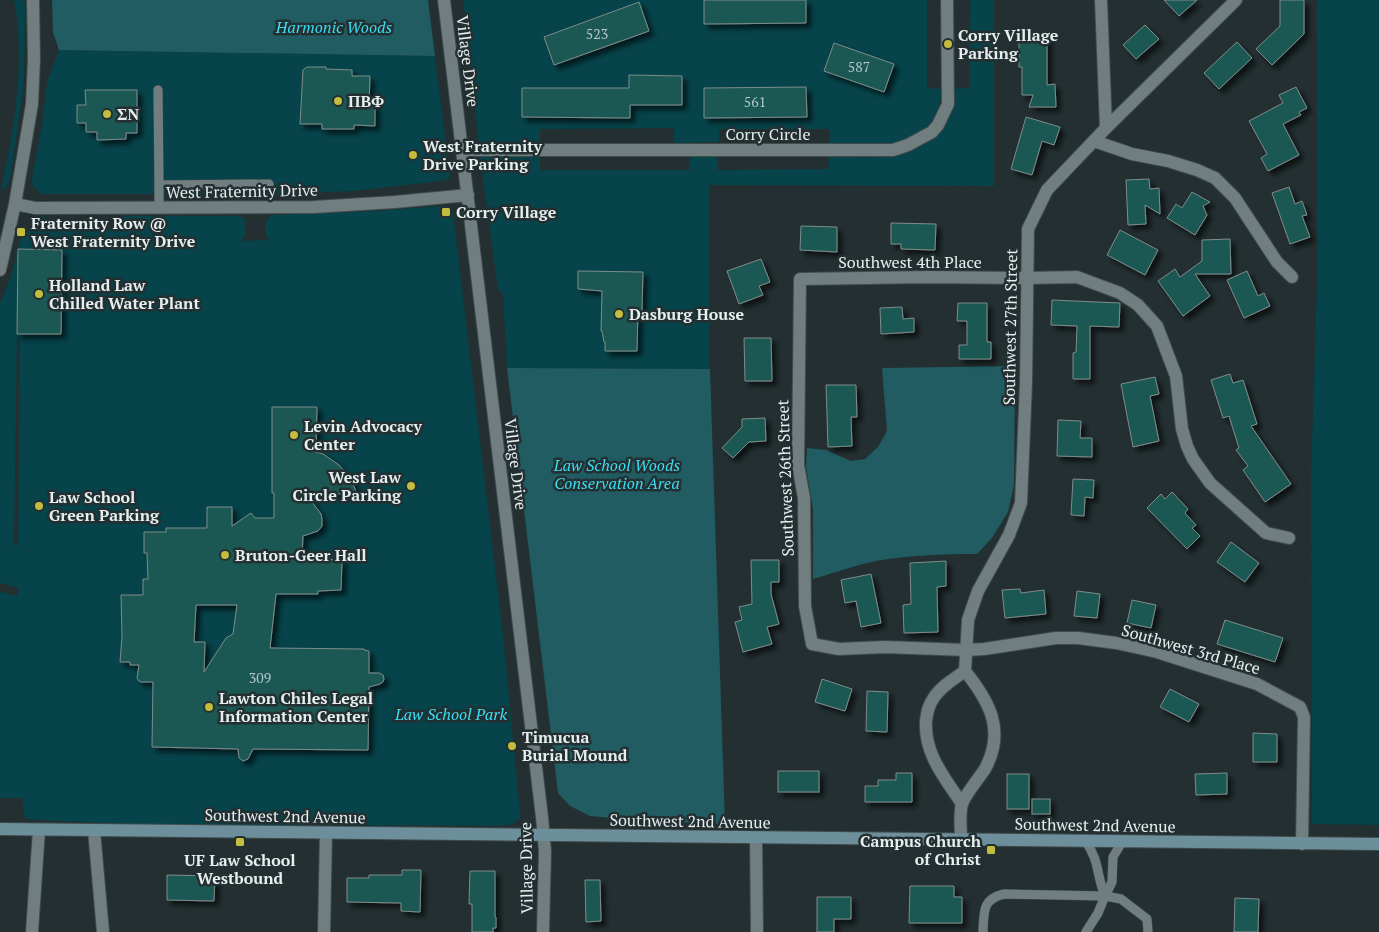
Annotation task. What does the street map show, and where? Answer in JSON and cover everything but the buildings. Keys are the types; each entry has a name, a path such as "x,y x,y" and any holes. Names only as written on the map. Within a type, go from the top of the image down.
{"main road":[{"name":"Southwest 2nd Avenue","path":"0,829 1379,844"}],"street":[{"path":"0,270 15,204 32,104 34,59 33,0"},
{"name":"Village Drive","path":"444,0 544,835 543,932"},
{"name":"Corry Circle","path":"463,150 893,150 908,145 932,132 938,125 948,104 947,0"},
{"path":"1102,0 1106,128"},
{"name":"Southwest 27th Street","path":"964,671 968,620 978,591 1009,534 1021,503 1026,383 1028,229 1047,190 1106,128 1236,0"},
{"path":"1094,141 1132,154 1168,161 1198,170 1215,178 1235,198 1277,262 1292,277"},
{"name":"West Fraternity Drive","path":"15,204 35,208 314,208 468,195"},
{"name":"Southwest 4th Place","path":"800,279 1077,276 1120,292 1138,305 1157,326 1176,376 1182,429 1193,459 1210,483 1266,533 1290,538"},
{"name":"Southwest 26th Street","path":"800,279 798,464 804,498 805,606 812,644"},
{"name":"Southwest 3rd Place","path":"812,644 839,650 886,647 966,650 1056,638 1078,638 1116,643 1157,652 1257,684 1298,706 1304,717 1302,844"},
{"path":"961,839 962,804 985,769 991,753 994,735 992,714 988,704 983,694 964,671 945,686 934,698 927,713 926,732 927,743 933,759 962,804"},
{"path":"32,932 39,830"},
{"path":"94,830 103,932"},
{"path":"324,932 326,833"},
{"path":"756,838 756,932"}],"lane":[{"path":"158,90 159,209"},
{"path":"159,185 269,184"},
{"path":"1085,841 1096,857 1099,882 1105,896"},
{"path":"1086,932 1112,882 1113,857 1122,842"},
{"path":"983,932 987,902 993,896 1004,894 1105,896 1121,899 1147,920 1148,932"}],"green space":[{"path":"14,0 24,0 25,5 24,83 10,179 7,186 1,191 14,120 19,71 19,47"},
{"name":"Harmonic Woods","path":"52,0 428,0 435,56 59,50 53,32"},
{"path":"463,0 704,0 704,24 805,23 806,0 927,0 927,88 942,89 937,110 929,125 917,135 902,141 885,144 829,145 829,129 719,129 719,142 674,143 674,128 540,129 540,170 689,170 690,157 718,157 718,170 828,169 829,157 889,156 905,153 923,145 938,133 949,117 953,108 954,89 969,88 970,0 994,0 994,186 709,185 710,369 507,368 503,295 498,289 481,164","holes":["639,2 649,31 554,65 544,37","834,43 894,64 884,92 825,71","629,75 682,76 682,105 630,105 630,118 522,117 522,88 629,88","806,87 806,117 704,118 704,88"]},
{"path":"1317,0 1379,0 1379,825 1312,824 1311,476 1317,283"},
{"path":"59,50 435,56 450,176 449,179 440,181 354,191 282,194 42,194 33,187 32,178 42,125 47,82"},
{"name":"Law School Park","path":"443,206 449,207 453,213 503,635 520,819 511,825 495,826 201,825 25,819 22,798 0,798 0,592 17,596 19,588 0,583 0,303 11,276 20,241 29,230 32,217 45,217 47,229 112,230 117,220 126,216 239,216 245,219 246,222 246,231 242,241 269,240 265,226 267,219 273,215","holes":["17,335 20,340 18,546 14,545"]},
{"path":"1015,366 1014,485 1008,512 992,538 977,554 933,555 879,560 813,579 813,509 806,467 807,448 826,450 851,461 865,459 878,447 887,431 882,368"},
{"name":"Law School Woods Conservation Area","path":"507,368 710,369 725,824 648,821 590,816 570,806 558,793"}],"place":[{"name":"Corry Village Parking","path":"948,44"},
{"name":"ΠΒΦ","path":"338,101"},
{"name":"ΣΝ","path":"107,114"},
{"name":"West Fraternity Drive Parking","path":"413,155"},
{"name":"Corry Village","path":"446,212"},
{"name":"Fraternity Row @ West Fraternity Drive","path":"21,232"},
{"name":"Holland Law Chilled Water Plant","path":"39,294"},
{"name":"Dasburg House","path":"619,314"},
{"name":"Levin Advocacy Center","path":"294,435"},
{"name":"West Law Circle Parking","path":"411,486"},
{"name":"Law School Green Parking","path":"39,506"},
{"name":"Bruton-Geer Hall","path":"225,555"},
{"name":"Lawton Chiles Legal Information Center","path":"209,707"},
{"name":"Timucua Burial Mound","path":"512,746"},
{"name":"UF Law School Westbound","path":"240,842"},
{"name":"Campus Church of Christ","path":"991,850"}]}
